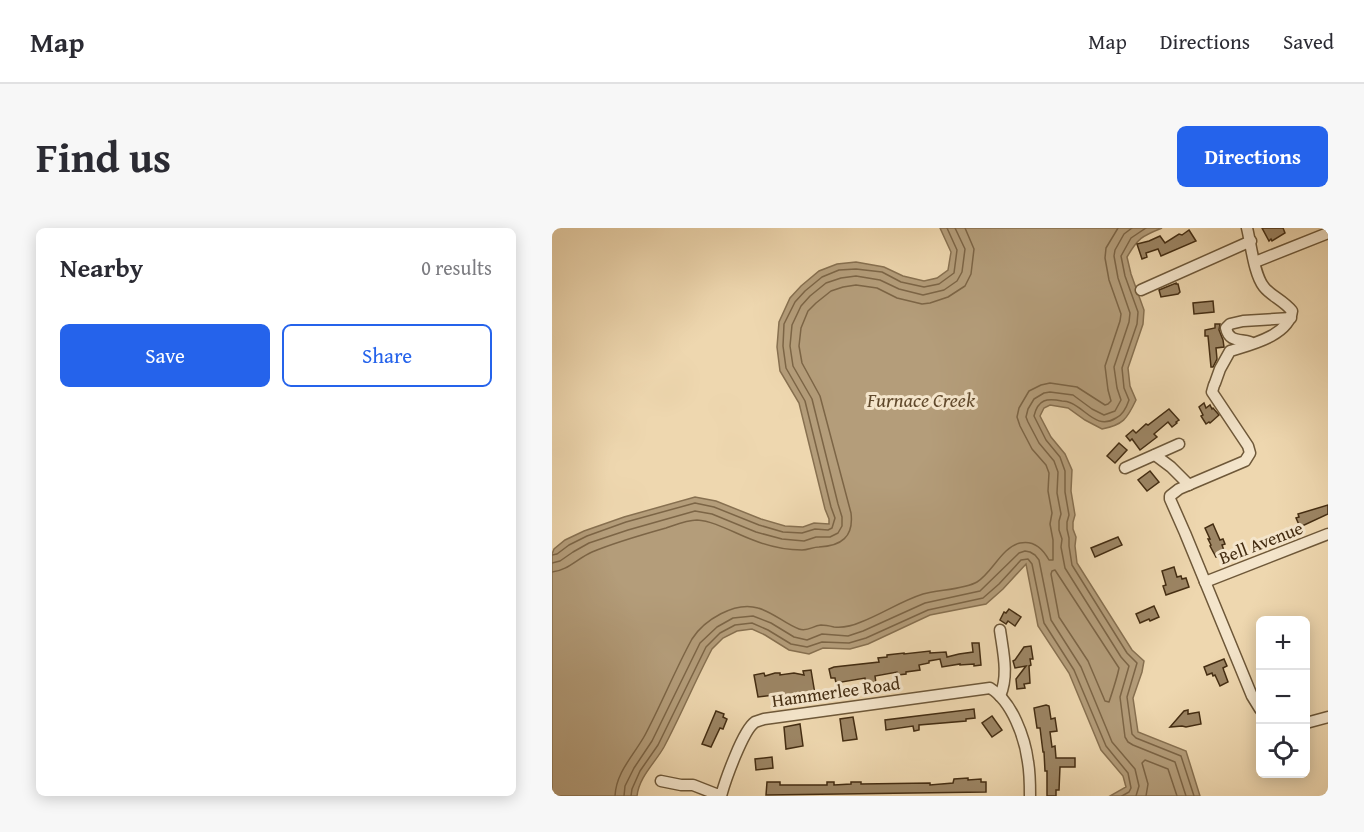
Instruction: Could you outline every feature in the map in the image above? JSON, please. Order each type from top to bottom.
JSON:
[{"type":"street","points":[[1247,228],[1258,276],[1264,288],[1286,303],[1292,311],[1291,318],[1281,329],[1265,340],[1230,351],[1220,369],[1212,392],[1248,446],[1250,453],[1245,461],[1179,489],[1170,496],[1170,499],[1256,703]]},
{"type":"street","points":[[1255,262],[1328,232]]},
{"type":"street","points":[[1141,290],[1251,241]]},
{"type":"street","points":[[1254,344],[1247,341],[1236,341],[1230,337],[1226,328],[1230,324],[1243,321],[1291,318]]},
{"type":"street","points":[[1125,468],[1179,444]]},
{"type":"street","points":[[1155,455],[1189,485]]},
{"type":"street","name":"Bell Avenue","points":[[1205,582],[1328,534]]},
{"type":"street","points":[[1000,630],[1005,675],[1004,688],[1000,696],[1011,710],[1025,746],[1029,764],[1030,796]]},
{"type":"street","name":"Hammerlee Road","points":[[661,781],[693,785],[721,796],[738,750],[750,728],[754,723],[764,719],[990,688],[1000,696]]},
{"type":"street","points":[[1310,722],[1328,717]]},
{"type":"water","name":"Furnace Creek","points":[[940,228],[1162,228],[1141,238],[1127,257],[1144,310],[1143,324],[1128,368],[1130,386],[1136,400],[1130,412],[1120,423],[1102,429],[1068,408],[1050,405],[1044,408],[1040,416],[1051,437],[1065,454],[1072,470],[1071,491],[1075,515],[1073,529],[1076,537],[1077,563],[1132,650],[1144,661],[1133,698],[1138,732],[1186,751],[1200,796],[1110,796],[1126,787],[1123,776],[1101,750],[1069,673],[1038,626],[1026,564],[986,604],[930,615],[868,644],[850,649],[823,648],[809,654],[789,650],[752,629],[737,631],[723,638],[712,649],[664,747],[641,783],[637,796],[552,796],[552,554],[554,549],[565,540],[584,531],[695,497],[716,501],[785,526],[803,527],[814,523],[829,524],[799,403],[780,371],[777,347],[779,322],[790,298],[801,286],[819,271],[837,264],[856,262],[884,267],[903,276],[924,281],[937,278],[948,270],[951,252]]},
{"type":"building","points":[[1262,228],[1283,228],[1285,233],[1269,241]]},
{"type":"building","points":[[1189,230],[1196,241],[1161,256],[1158,249],[1146,253],[1147,257],[1142,259],[1137,244],[1160,236],[1165,243]]},
{"type":"building","points":[[1176,283],[1180,292],[1178,294],[1161,297],[1159,290]]},
{"type":"building","points":[[1213,301],[1214,312],[1194,314],[1193,303]]},
{"type":"building","points":[[1215,324],[1220,324],[1219,330],[1224,347],[1216,348],[1217,359],[1211,367],[1208,336],[1205,336],[1205,330],[1215,328]]},
{"type":"building","points":[[1204,403],[1206,408],[1210,405],[1219,415],[1206,424],[1199,407]]},
{"type":"building","points":[[1169,409],[1179,420],[1177,423],[1172,427],[1168,422],[1154,434],[1157,437],[1140,450],[1132,439],[1130,441],[1126,436],[1133,430],[1136,433]]},
{"type":"building","points":[[1119,443],[1127,450],[1115,463],[1107,456]]},
{"type":"building","points":[[1150,471],[1159,482],[1147,491],[1138,480]]},
{"type":"building","points":[[1328,505],[1328,514],[1300,527],[1296,518],[1299,517],[1298,514]]},
{"type":"building","points":[[1213,524],[1220,540],[1223,539],[1225,544],[1222,545],[1225,553],[1216,557],[1205,528]]},
{"type":"building","points":[[1118,537],[1122,545],[1095,557],[1091,548]]},
{"type":"building","points":[[1174,567],[1177,577],[1186,578],[1189,587],[1166,595],[1162,571]]},
{"type":"building","points":[[1154,606],[1159,617],[1140,623],[1136,614]]},
{"type":"building","points":[[1009,609],[1021,617],[1015,626],[1008,621],[1006,624],[1000,620],[1004,612],[1006,613]]},
{"type":"building","points":[[972,643],[979,643],[981,665],[960,664],[942,667],[940,659],[929,661],[929,663],[919,665],[920,670],[906,672],[906,674],[898,675],[897,672],[875,676],[877,690],[867,691],[865,678],[836,683],[835,678],[831,678],[829,669],[879,662],[878,658],[904,653],[946,652],[947,657],[973,652]]},
{"type":"building","points":[[1031,646],[1033,659],[1030,659],[1031,665],[1029,666],[1030,683],[1024,684],[1025,688],[1017,689],[1016,679],[1026,666],[1015,668],[1013,661],[1024,647]]},
{"type":"building","points":[[1224,659],[1227,666],[1223,668],[1228,682],[1220,686],[1215,675],[1213,676],[1212,673],[1207,675],[1204,667]]},
{"type":"building","points":[[811,670],[815,694],[798,696],[798,705],[789,706],[789,701],[775,702],[774,695],[758,697],[754,675],[794,673],[804,675],[803,671]]},
{"type":"building","points":[[1049,706],[1051,719],[1055,718],[1057,731],[1050,732],[1056,758],[1075,758],[1075,767],[1060,767],[1059,790],[1056,790],[1056,796],[1047,796],[1047,771],[1045,771],[1040,728],[1037,728],[1034,708]]},
{"type":"building","points":[[974,709],[975,718],[966,719],[966,721],[919,725],[919,730],[914,731],[913,726],[886,730],[885,720]]},
{"type":"building","points":[[1188,710],[1188,714],[1199,712],[1201,724],[1170,727],[1184,711]]},
{"type":"building","points":[[716,711],[724,714],[723,717],[727,719],[711,747],[702,744]]},
{"type":"building","points":[[992,716],[1002,730],[992,737],[982,723]]},
{"type":"building","points":[[853,717],[857,739],[843,741],[840,719]]},
{"type":"building","points":[[800,724],[803,746],[786,749],[784,727]]},
{"type":"building","points":[[772,757],[773,768],[756,770],[755,759]]},
{"type":"building","points":[[968,778],[968,780],[981,779],[981,782],[986,782],[986,792],[766,795],[767,782],[780,782],[780,785],[827,785],[827,782],[834,782],[834,785],[861,782],[861,784],[930,783],[930,785],[953,783],[954,779]]}]
